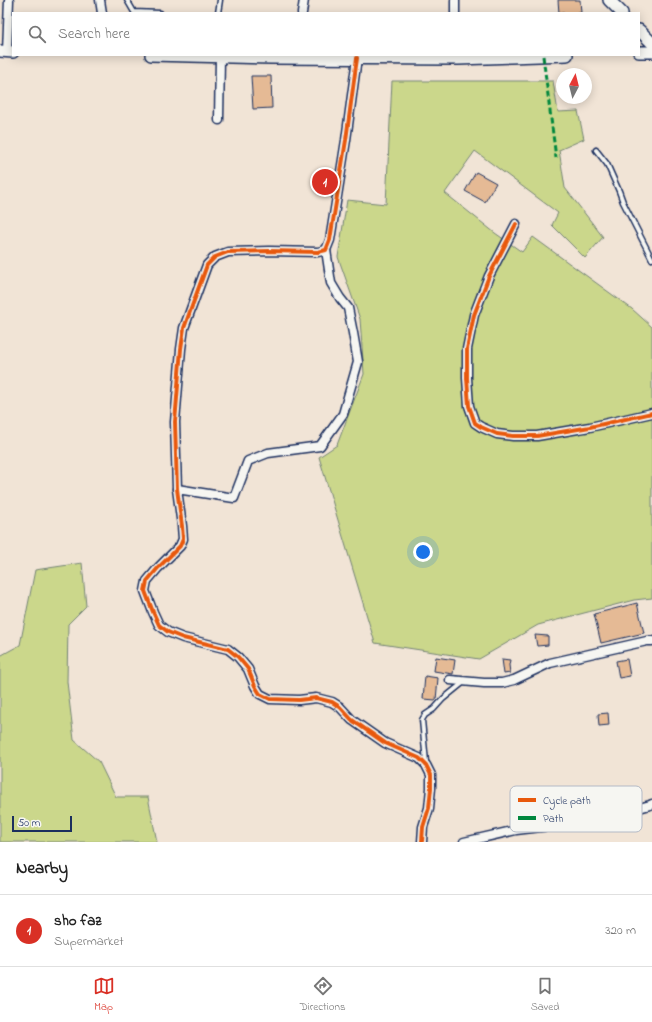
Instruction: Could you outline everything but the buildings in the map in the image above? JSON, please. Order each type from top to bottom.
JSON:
[{"type":"main road","points":[[609,0],[621,12]]},
{"type":"main road","points":[[640,31],[652,43]]},
{"type":"main road","points":[[640,52],[652,52]]},
{"type":"main road","points":[[217,56],[357,58],[512,56]]},
{"type":"street","points":[[7,52],[8,0]]},
{"type":"street","points":[[100,0],[102,12]]},
{"type":"street","points":[[302,12],[304,0]]},
{"type":"street","points":[[455,0],[455,12]]},
{"type":"street","points":[[217,56],[219,120]]},
{"type":"street","points":[[177,489],[234,498],[248,461],[268,453],[320,446],[342,414],[358,362],[348,308],[340,298],[332,283],[326,250],[330,240],[357,58]]},
{"type":"street","points":[[516,224],[489,276],[474,315],[467,349],[467,378],[470,406],[475,423],[497,434],[537,436],[590,427],[652,413]]},
{"type":"street","points":[[326,250],[318,252],[228,252],[215,257],[207,265],[184,328],[182,342],[175,422],[177,489],[183,539],[180,546],[147,581],[145,591],[159,625],[168,632],[182,638],[228,649],[238,657],[248,669],[260,694],[270,699],[299,700],[316,698],[332,702],[340,707],[352,720],[385,743],[419,758],[426,765],[431,775],[429,808],[423,827],[422,842]]},
{"type":"street","points":[[450,680],[502,683],[514,680],[550,663],[652,641]]},
{"type":"street","points":[[642,808],[652,804]]},
{"type":"street","points":[[464,842],[510,831]]},
{"type":"lane","points":[[127,0],[134,12]]},
{"type":"lane","points":[[218,12],[220,0]]},
{"type":"lane","points":[[596,150],[607,164],[623,202],[652,259]]},
{"type":"lane","points":[[426,765],[422,720],[425,715],[434,709],[443,699],[464,682]]},
{"type":"green space","points":[[392,81],[553,81],[558,112],[578,111],[584,139],[559,150],[565,188],[603,237],[585,258],[552,225],[558,213],[475,151],[445,193],[495,233],[522,252],[533,237],[632,309],[652,327],[652,598],[634,600],[538,625],[479,659],[375,643],[319,457],[337,445],[364,374],[360,319],[338,257],[347,200],[386,204]]},
{"type":"green space","points":[[82,563],[86,606],[68,624],[67,682],[74,740],[99,762],[116,797],[148,797],[157,842],[0,842],[0,656],[20,645],[35,570]]},
{"type":"marked path","points":[[543,56],[556,158]]},
{"type":"cycle path","points":[[357,58],[330,240],[326,250],[318,252],[228,252],[215,257],[207,265],[184,328],[181,349],[175,422],[177,489],[183,539],[180,546],[147,581],[145,591],[159,625],[168,632],[183,638],[228,649],[238,657],[248,669],[260,694],[270,699],[299,700],[316,698],[332,702],[340,707],[352,720],[385,743],[419,758],[426,765],[431,775],[429,808],[423,827],[422,842]]},
{"type":"cycle path","points":[[516,224],[489,276],[474,315],[467,349],[467,378],[469,406],[475,423],[497,434],[537,436],[590,427],[652,413]]},
{"type":"place","name":"sho faz","points":[[325,182]]}]
